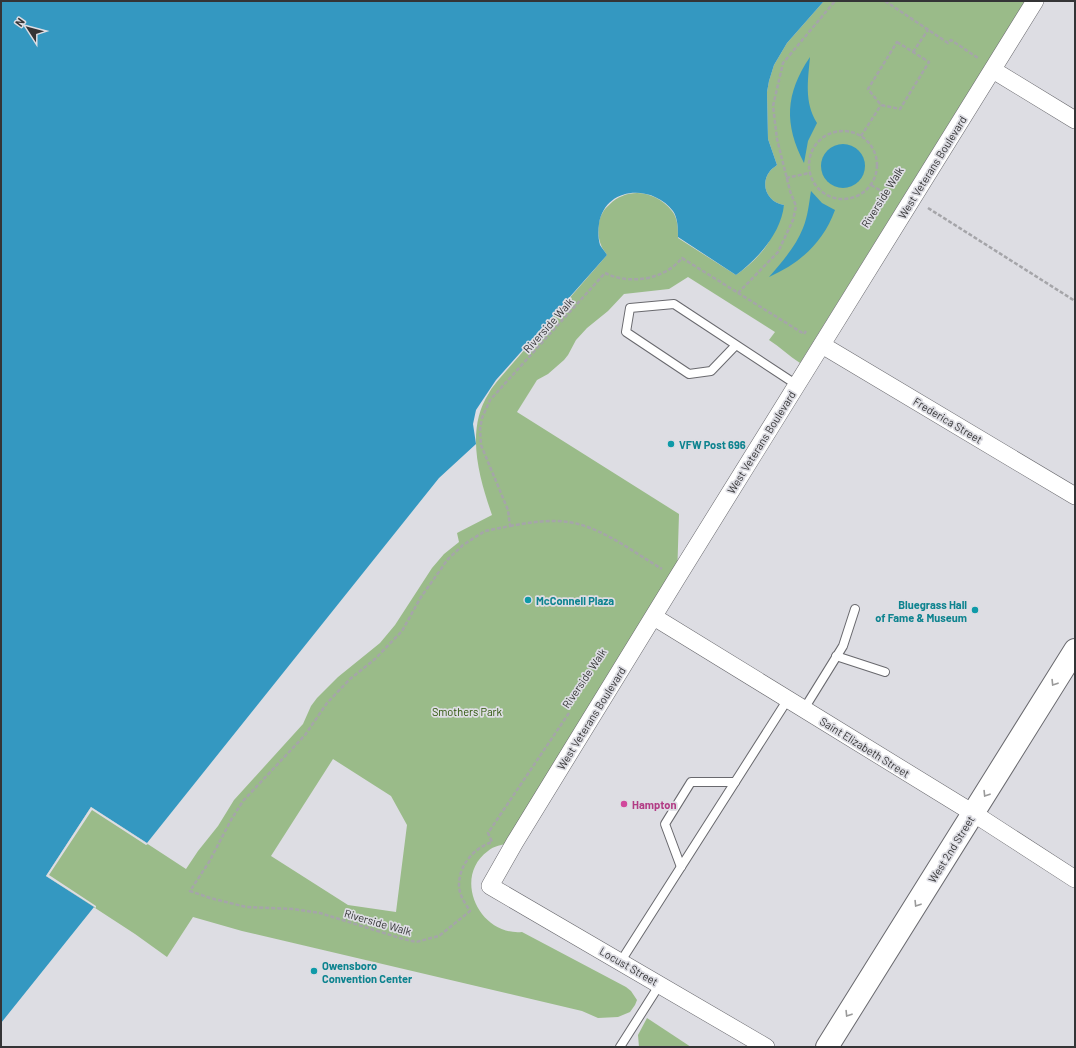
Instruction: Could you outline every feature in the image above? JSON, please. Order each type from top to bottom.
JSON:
[{"type":"main road","name":"West 2nd Street","points":[[827,1047],[1075,650]]},
{"type":"street","name":"West Veterans Boulevard","points":[[490,886],[515,842],[1035,1]]},
{"type":"street","points":[[993,70],[1075,120]]},
{"type":"street","name":"Frederica Street","points":[[822,345],[1075,496]]},
{"type":"street","name":"Saint Elizabeth Street","points":[[654,617],[973,814],[1075,879]]},
{"type":"street","name":"Locust Street","points":[[490,886],[621,961],[766,1047]]},
{"type":"lane","points":[[736,345],[711,371],[689,374],[626,332],[630,308],[674,304],[797,385]]},
{"type":"lane","points":[[804,709],[843,646],[855,609]]},
{"type":"lane","points":[[836,656],[885,672]]},
{"type":"lane","points":[[621,961],[788,699]]},
{"type":"lane","points":[[681,867],[665,824],[691,782],[735,782]]},
{"type":"lane","points":[[620,1047],[660,984]]},
{"type":"path","points":[[738,293],[778,252],[793,220],[796,206],[786,178],[777,139],[773,106],[783,63],[834,1]]},
{"type":"path","points":[[885,1],[948,43],[951,40],[978,58],[974,64]]},
{"type":"path","points":[[913,52],[928,30]]},
{"type":"path","points":[[898,42],[913,52],[929,62],[900,109],[881,105],[868,89],[898,42]]},
{"type":"path","points":[[861,136],[881,105]]},
{"type":"path","points":[[839,131],[850,131],[861,136],[870,143],[875,152],[877,164],[876,175],[871,185],[864,193],[854,198],[843,200],[832,198],[822,193],[814,184],[810,173],[809,162],[812,151],[818,141],[828,134],[839,131]]},
{"type":"path","points":[[786,178],[810,173]]},
{"type":"path","points":[[871,185],[892,197]]},
{"type":"path","name":"Riverside Walk","points":[[888,204],[896,190]]},
{"type":"path","points":[[912,198],[1075,301]]},
{"type":"path","name":"Riverside Walk","points":[[510,526],[508,510],[481,445],[480,429],[482,418],[490,400],[605,273],[620,279],[651,277],[662,274],[671,269],[682,258],[804,334],[808,327]]},
{"type":"path","name":"Riverside Walk","points":[[572,709],[488,833],[492,842],[483,845],[474,852],[462,870],[459,884],[462,899],[470,911],[438,936],[416,942],[320,913],[246,907],[210,898],[190,891],[209,862],[231,820],[243,802],[305,735],[327,703],[345,684],[375,659],[402,631],[421,597],[448,559],[463,545],[485,531],[510,526],[534,522],[577,524],[602,533],[666,572]]},
{"type":"green space","name":"Smothers Park","points":[[824,1],[1025,1],[800,363],[769,340],[775,332],[688,277],[669,289],[624,294],[608,311],[587,328],[576,340],[564,360],[548,374],[537,380],[517,412],[679,514],[677,578],[515,842],[497,846],[488,851],[477,862],[472,875],[472,889],[475,903],[483,915],[493,925],[507,931],[522,932],[626,987],[631,991],[637,1000],[630,1012],[618,1017],[598,1018],[582,1011],[242,931],[193,917],[167,957],[135,934],[46,876],[91,807],[186,869],[218,826],[234,800],[303,724],[311,706],[317,698],[338,677],[380,643],[395,625],[432,568],[444,554],[459,542],[457,533],[492,515],[479,469],[477,454],[476,438],[482,407],[496,383],[607,255],[600,242],[598,228],[601,215],[609,205],[625,195],[633,193],[642,193],[658,199],[674,214],[677,224],[678,238],[736,275],[751,263],[760,253],[771,238],[784,205],[778,204],[770,197],[765,187],[765,182],[771,170],[777,165],[768,139],[767,92],[774,65],[787,43]],"holes":[[[333,759],[391,796],[407,825],[396,912],[348,905],[271,856]]]},
{"type":"green space","points":[[647,1018],[691,1047],[639,1047],[638,1035]]},
{"type":"water","points":[[1,1],[824,1],[787,43],[774,65],[769,81],[767,92],[768,139],[777,165],[767,176],[765,187],[770,197],[774,201],[778,204],[784,205],[778,226],[760,253],[736,275],[678,237],[675,214],[664,202],[653,196],[642,193],[630,193],[620,196],[610,202],[603,211],[598,229],[600,245],[607,255],[496,380],[476,410],[473,424],[476,444],[439,478],[147,843],[91,807],[46,876],[94,907],[1,1023]]},
{"type":"water","points":[[810,57],[808,91],[810,107],[817,123],[808,141],[804,163],[797,149],[793,135],[790,109],[796,84]]},
{"type":"water","points":[[847,144],[852,145],[859,150],[864,157],[864,175],[859,182],[852,187],[839,188],[834,187],[827,182],[822,175],[821,162],[822,157],[827,150],[834,145]]},
{"type":"water","points":[[811,191],[822,203],[835,210],[830,222],[817,242],[809,251],[791,265],[769,277],[788,254],[800,235],[806,219]]},
{"type":"pier","points":[[91,807],[148,844],[146,845],[92,810],[49,875],[96,906],[96,908],[46,876]]},
{"type":"place","name":"VFW Post 696","points":[[671,444]]},
{"type":"place","name":"McConnell Plaza","points":[[528,600]]},
{"type":"place","name":"Bluegrass Hall of Fame & Museum","points":[[975,610]]},
{"type":"place","name":"Hampton","points":[[624,804]]},
{"type":"place","name":"Owensboro Convention Center","points":[[314,971]]}]
